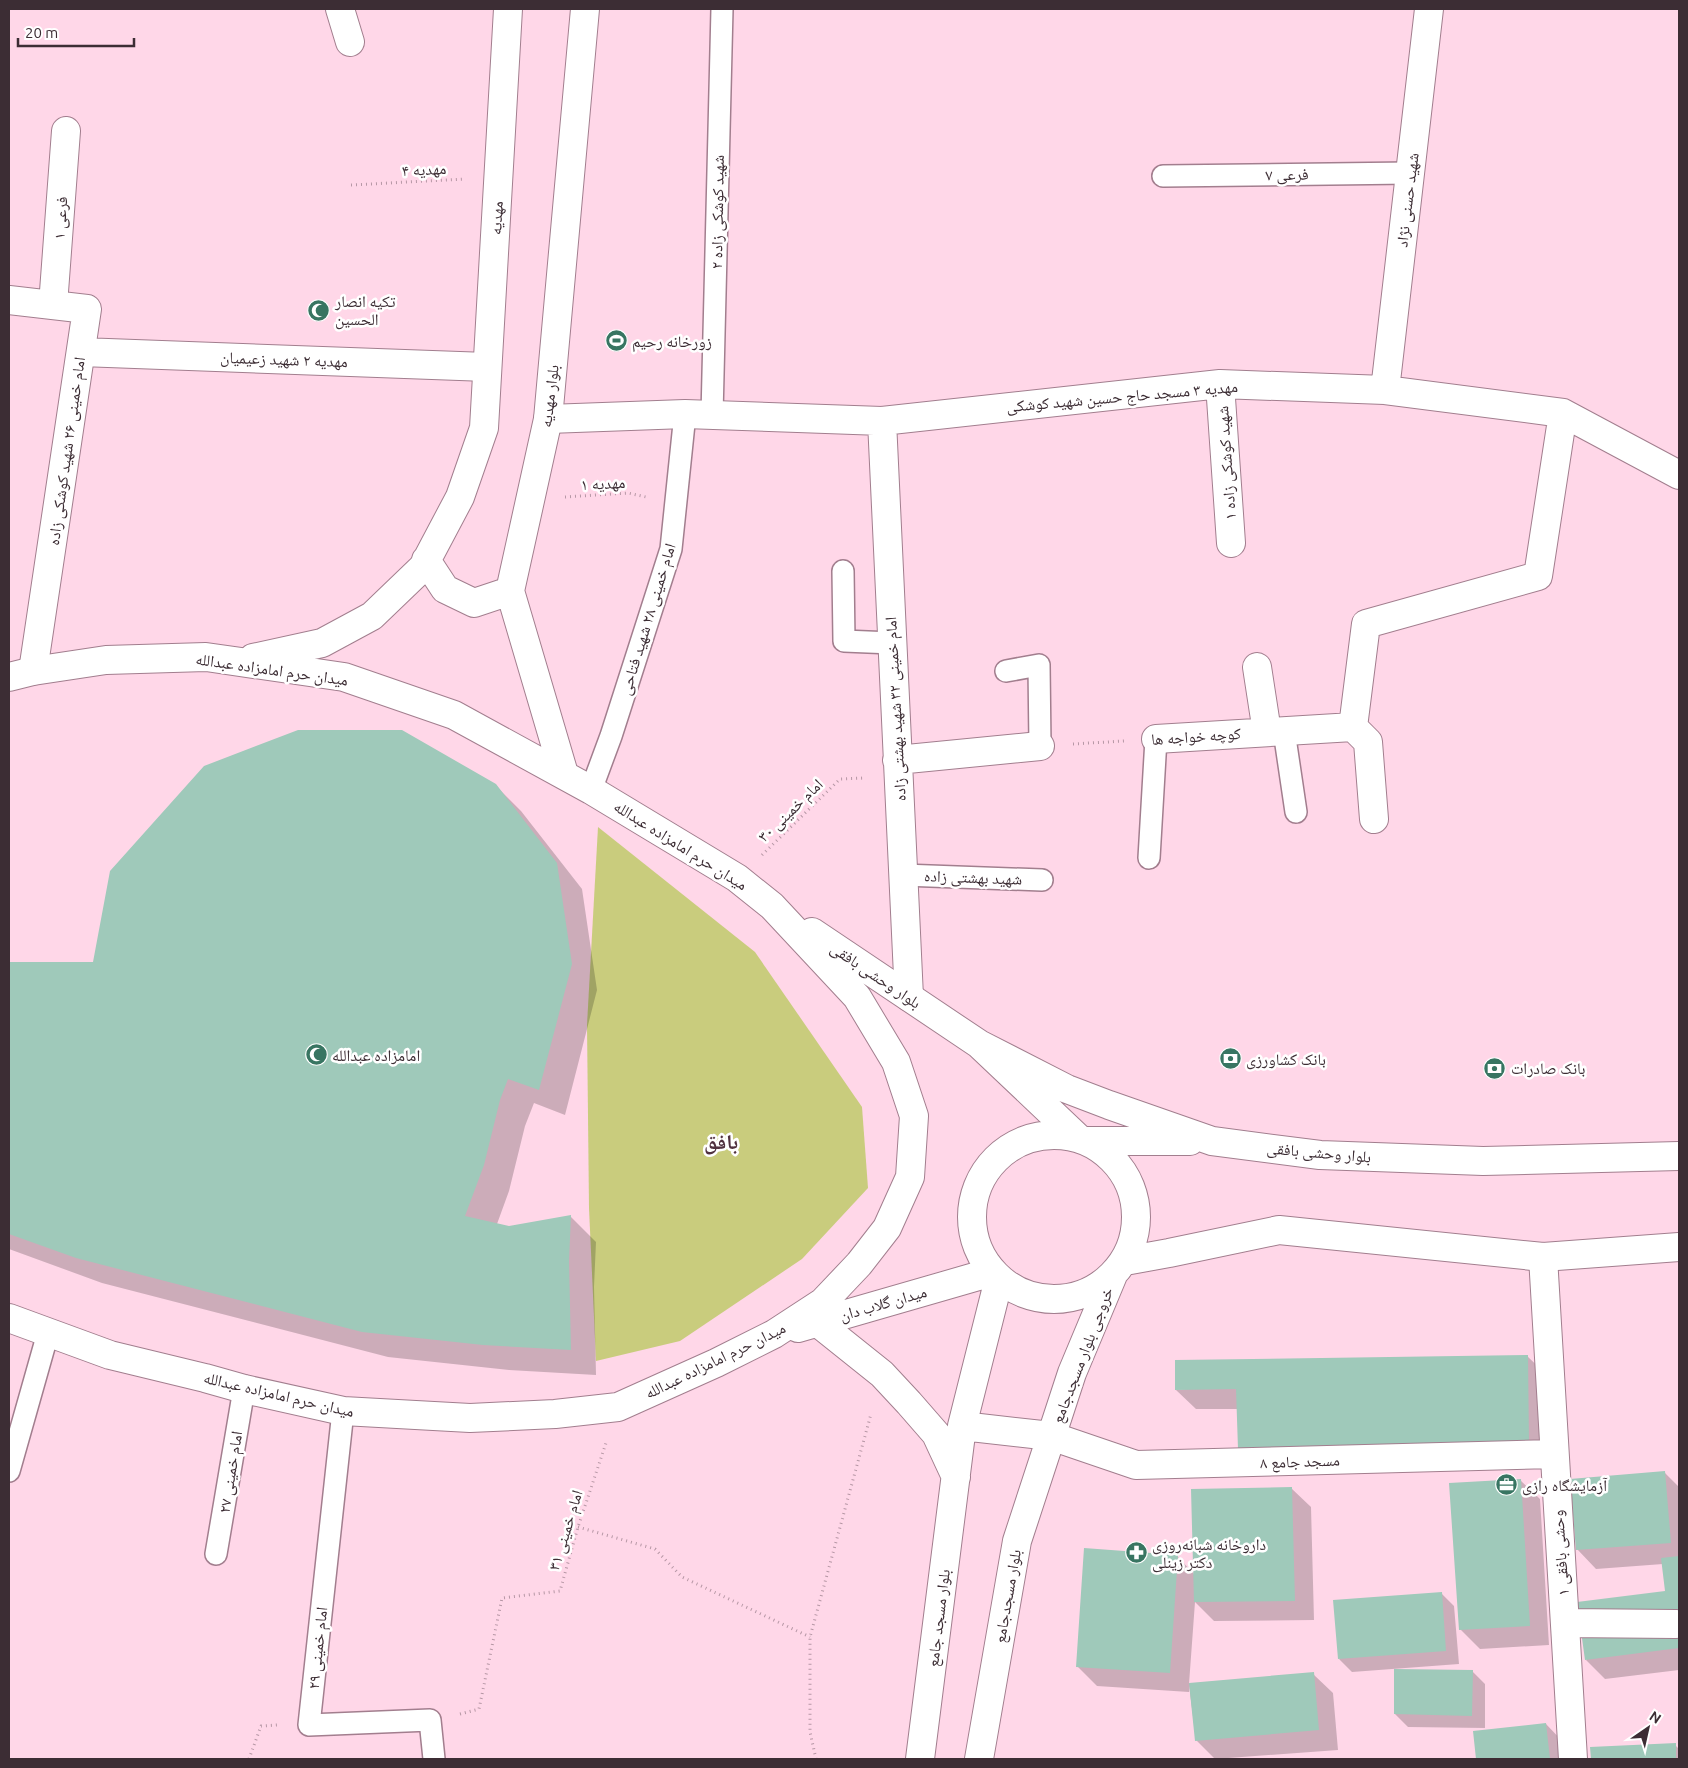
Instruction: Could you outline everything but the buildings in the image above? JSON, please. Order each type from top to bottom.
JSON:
[{"type":"main road","points":[[340,9],[350,42]]},
{"type":"main road","name":"مهدیه","points":[[426,560],[460,497],[484,428],[508,9]]},
{"type":"main road","name":"بلوار مهدیه","points":[[564,774],[510,591],[548,419],[585,9]]},
{"type":"main road","name":"شهید حسنی نژاد","points":[[1385,390],[1429,9]]},
{"type":"main road","name":"فرعی ۱","points":[[53,305],[66,131]]},
{"type":"main road","name":"امام خمینی ۲۶ شهید کوشکی زاده","points":[[9,300],[87,309],[81,352],[21,674]]},
{"type":"main road","name":"مهدیه ۲ شهید زعیمیان","points":[[81,352],[487,367]]},
{"type":"main road","name":"مهدیه ۳ مسجد حاج حسین شهید کوشکی","points":[[548,419],[685,414],[882,421],[1220,384],[1385,390],[1563,412],[1679,475]]},
{"type":"main road","name":"شهید کوشکی زاده ۱","points":[[1220,384],[1231,543]]},
{"type":"main road","points":[[1374,818],[1368,742],[1353,727],[1366,624],[1538,576],[1563,412]]},
{"type":"main road","name":"امام خمینی ۳۲ شهید بهشتی زاده","points":[[882,421],[908,997]]},
{"type":"main road","points":[[426,560],[445,589],[474,603],[510,591]]},
{"type":"main road","points":[[237,662],[322,643],[372,616],[423,567],[426,560]]},
{"type":"main road","name":"میدان حرم امامزاده عبدالله","points":[[9,1318],[110,1356],[343,1411],[470,1418],[555,1414],[618,1407],[716,1363],[774,1334],[823,1302],[859,1264],[887,1228],[910,1177],[914,1116],[896,1062],[857,997],[772,906],[737,878],[591,790],[454,715],[344,677],[206,657],[106,660],[21,674]]},
{"type":"main road","points":[[1257,666],[1276,731]]},
{"type":"main road","name":"کوچه خواجه ها","points":[[1156,739],[1353,727]]},
{"type":"main road","points":[[898,768],[1040,746]]},
{"type":"main road","name":"بلوار وحشی بافقی","points":[[772,906],[979,1044],[1067,1089],[1109,1106],[1212,1141],[1320,1155],[1483,1161],[1679,1156]]},
{"type":"main road","name":"بلوار وحشی بافقی","points":[[979,1044],[1081,1139]]},
{"type":"main road","points":[[1212,1141],[1081,1139],[1050,1134],[1024,1139],[1001,1152],[984,1172],[973,1197],[970,1223],[977,1249],[995,1276],[1020,1293],[1045,1299],[1070,1298],[1093,1290],[1119,1268],[1169,1253],[1280,1230],[1543,1256],[1679,1247]]},
{"type":"main road","points":[[1081,1139],[1110,1156],[1128,1179],[1136,1205],[1135,1234],[1119,1268]]},
{"type":"main road","name":"وحشی بافقی ۱","points":[[1543,1256],[1573,1759]]},
{"type":"main road","name":"خروجی بلوار مسجدجامع","points":[[1051,1436],[1072,1373],[1119,1268]]},
{"type":"main road","name":"میدان گلاب دان","points":[[774,1334],[995,1276]]},
{"type":"main road","name":"بلوار مسجد جامع","points":[[920,1759],[962,1426],[995,1276]]},
{"type":"main road","points":[[816,1322],[882,1374],[936,1434],[956,1477]]},
{"type":"main road","name":"مسجد جامع ۸","points":[[962,1426],[1051,1436],[1136,1466],[1554,1454]]},
{"type":"main road","name":"بلوار مسجدجامع","points":[[979,1759],[1017,1541],[1051,1436]]},
{"type":"main road","points":[[1565,1623],[1676,1624]]},
{"type":"lane","name":"شهید کوشکی زاده ۲","points":[[712,415],[722,9]]},
{"type":"lane","name":"فرعی ۷","points":[[1163,176],[1410,173]]},
{"type":"lane","name":"امام خمینی ۲۸ شهید فتاحی","points":[[591,790],[611,736],[671,549],[685,414]]},
{"type":"lane","points":[[843,570],[844,641],[892,643]]},
{"type":"lane","points":[[1006,671],[1039,665],[1040,746]]},
{"type":"lane","points":[[1276,731],[1296,812]]},
{"type":"lane","points":[[1149,858],[1156,739]]},
{"type":"lane","name":"شهید بهشتی زاده","points":[[903,875],[1042,880]]},
{"type":"lane","points":[[9,1471],[48,1333]]},
{"type":"lane","name":"امام خمینی ۲۷","points":[[216,1554],[244,1389]]},
{"type":"lane","name":"امام خمینی ۲۹","points":[[309,1725],[343,1411]]},
{"type":"lane","points":[[309,1725],[430,1720],[434,1759]]},
{"type":"path","name":"مهدیه ۴","points":[[351,185],[498,177]]},
{"type":"path","name":"مهدیه ۱","points":[[530,500],[628,492],[676,504]]},
{"type":"path","name":"کوچه خواجه ها","points":[[1040,746],[1156,739]]},
{"type":"path","name":"امام خمینی ۳۰","points":[[737,878],[840,779],[898,768]]},
{"type":"path","points":[[816,1759],[810,1732],[810,1637],[882,1374]]},
{"type":"path","name":"امام خمینی ۳۱","points":[[430,1720],[479,1710],[502,1598],[560,1591],[578,1527],[618,1407]]},
{"type":"path","points":[[578,1527],[655,1549],[682,1576],[810,1637]]},
{"type":"path","points":[[249,1759],[261,1726],[309,1725]]},
{"type":"green space","points":[[598,827],[755,952],[862,1107],[868,1188],[802,1259],[680,1341],[596,1361],[589,1208],[587,1025]]},
{"type":"place","name":"تکیه انصار الحسین","points":[[319,310]]},
{"type":"place","name":"زورخانه رحیم","points":[[616,341]]},
{"type":"place","name":"امامزاده عبدالله","points":[[316,1055]]},
{"type":"place","name":"بانک کشاورزی","points":[[1230,1059]]},
{"type":"place","name":"بانک صادرات","points":[[1495,1068]]},
{"type":"place","name":"آزمایشگاه رازی","points":[[1506,1485]]},
{"type":"place","name":"داروخانه شبانه‌روزی دکتر زینلی","points":[[1136,1553]]},
{"type":"district","name":"بافق","points":[[721,1142]]}]
